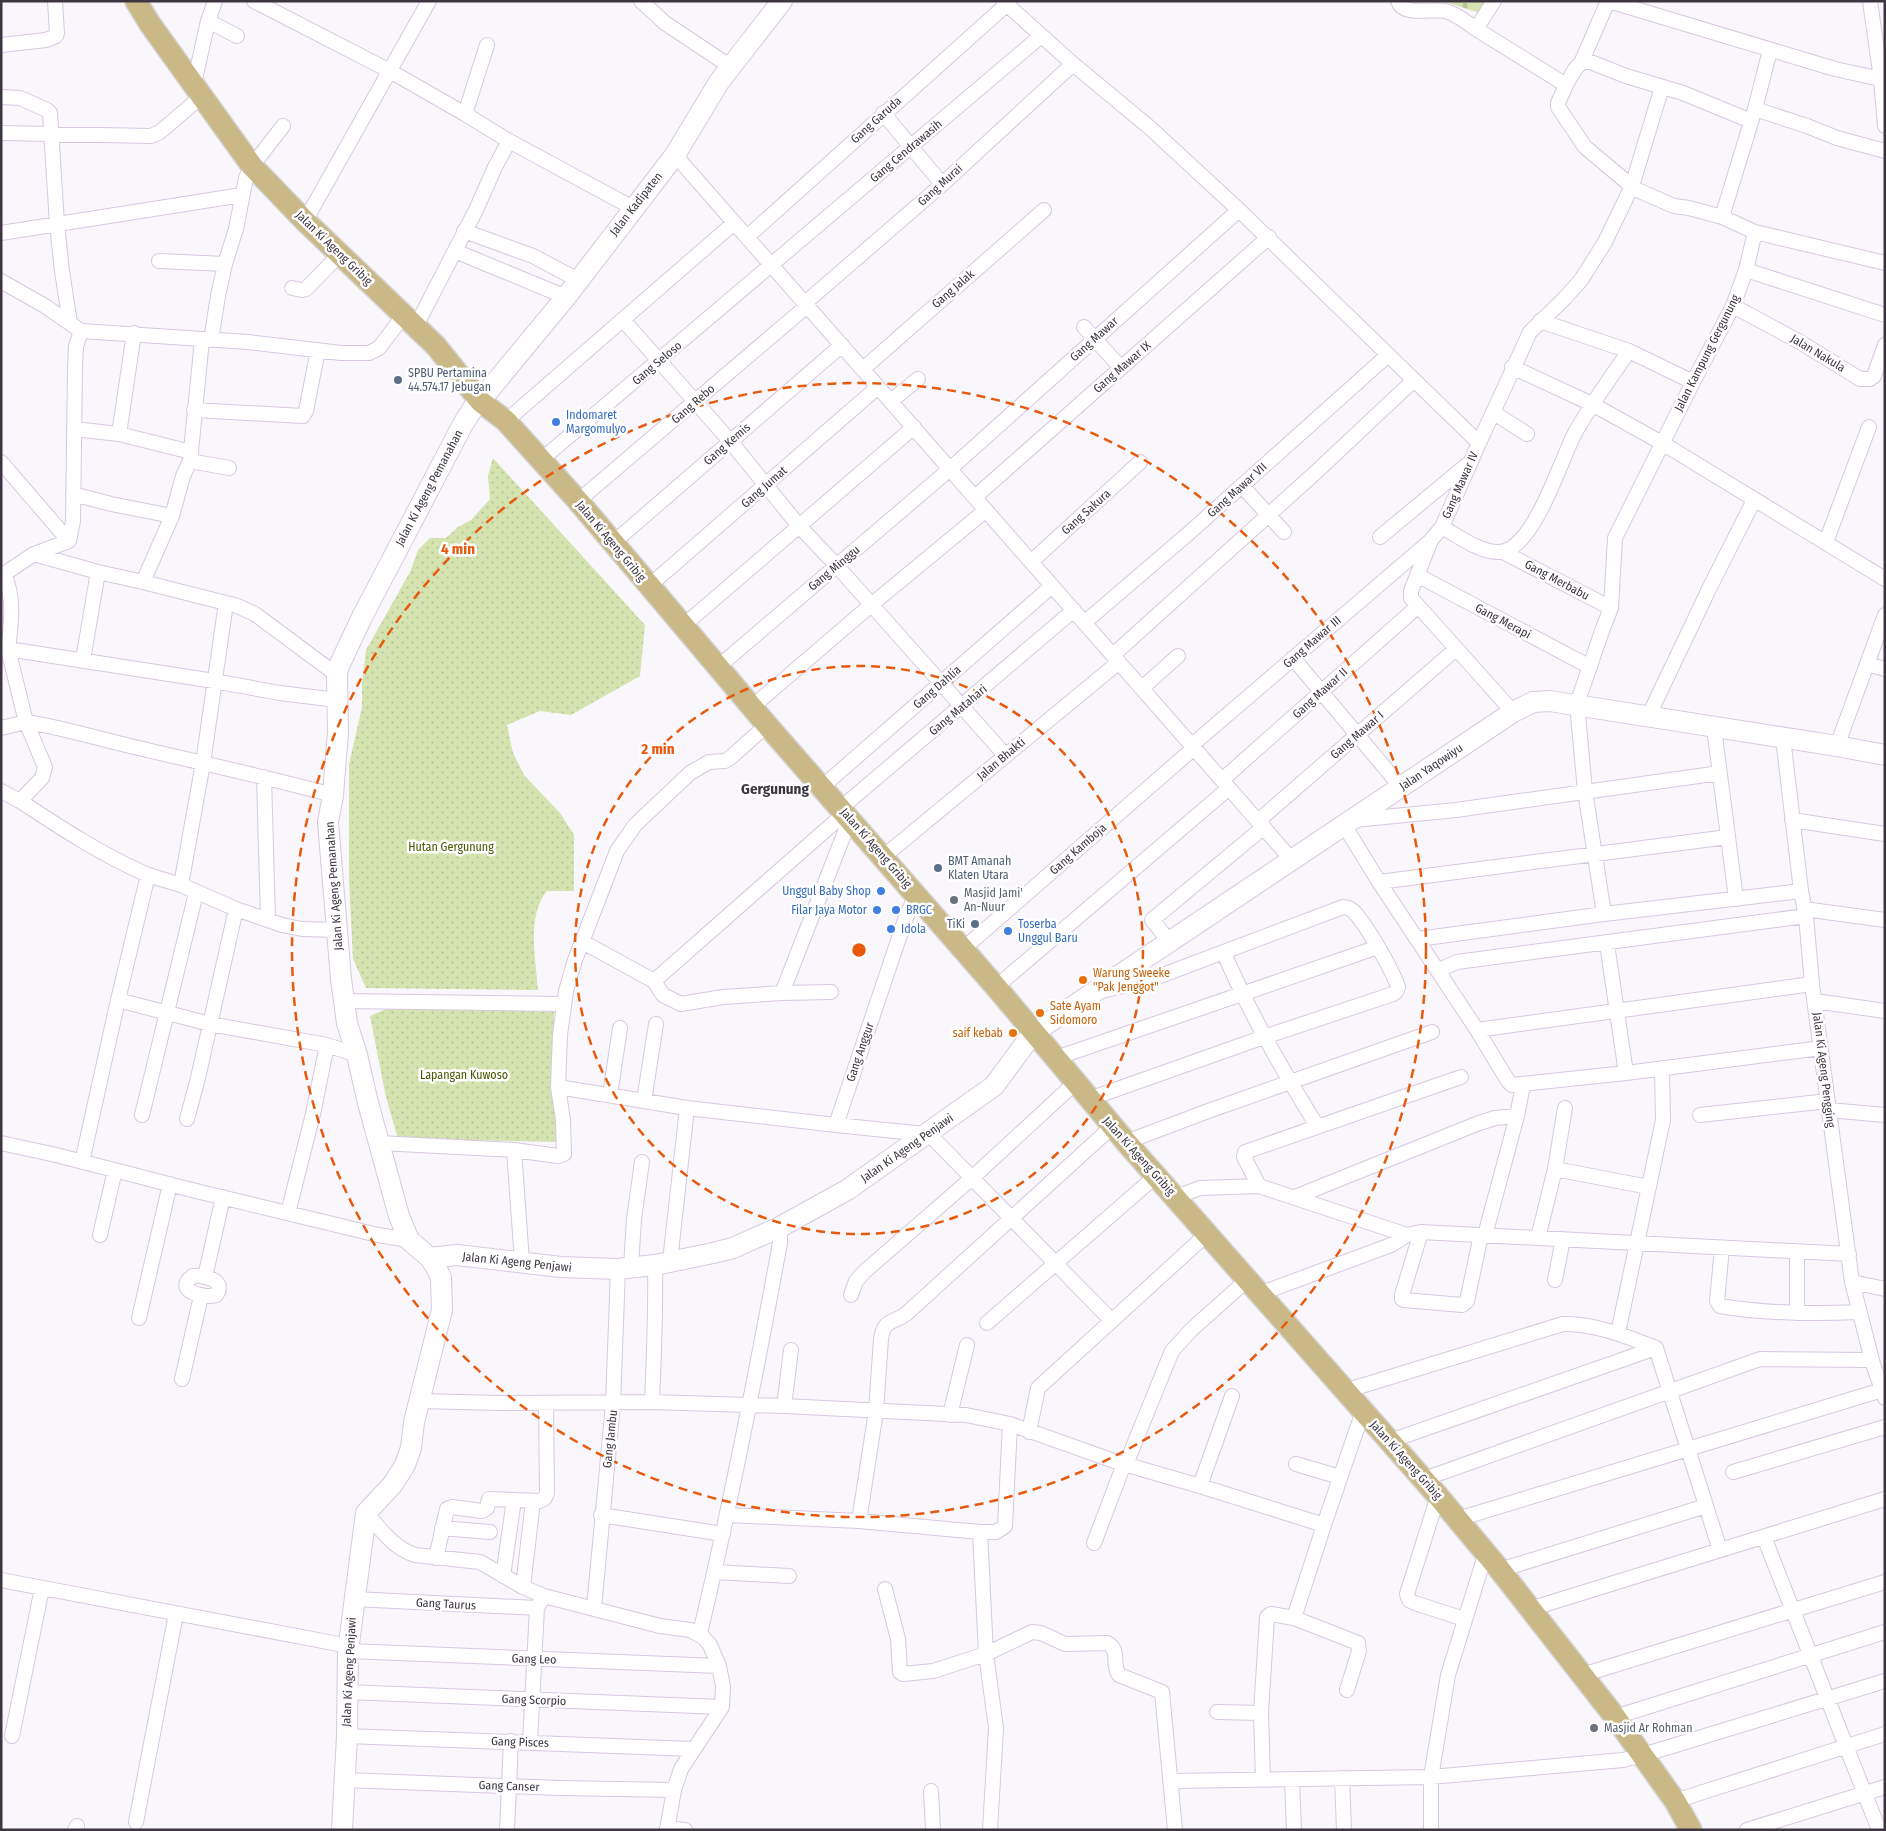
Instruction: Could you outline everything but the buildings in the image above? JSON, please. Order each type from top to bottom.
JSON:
[{"type":"main road","name":"Jalan Ki Ageng Gribig","points":[[136,1],[252,166],[305,221],[436,346],[478,403],[506,421],[578,501],[767,725],[996,987],[1112,1126],[1424,1479],[1486,1552],[1615,1717],[1674,1801],[1691,1830]]},
{"type":"street","points":[[1,45],[46,40],[56,36],[55,1]]},
{"type":"street","points":[[1,133],[138,137],[151,136],[160,132],[198,90],[208,21],[215,1]]},
{"type":"street","points":[[254,1],[390,71],[509,141],[633,208]]},
{"type":"street","points":[[641,1],[665,23],[731,67]]},
{"type":"street","name":"Jalan Kadipaten","points":[[478,403],[566,297],[674,154],[719,82],[782,1]]},
{"type":"street","points":[[1398,1],[1401,7],[1406,10],[1438,10],[1455,15],[1566,85]]},
{"type":"street","points":[[1476,28],[1494,1]]},
{"type":"street","points":[[1870,1],[1883,79],[1885,126]]},
{"type":"street","points":[[305,221],[390,71],[424,2]]},
{"type":"street","points":[[1883,79],[1835,69],[1613,2],[1581,63],[1575,69],[1566,85],[1558,103],[1559,111],[1585,147],[1609,169],[1632,186],[1669,205],[1722,217],[1754,232],[1885,263]]},
{"type":"street","points":[[1005,3],[1073,64],[1149,127],[1269,237],[1479,443]]},
{"type":"street","name":"Gang Garuda","points":[[747,237],[1005,3]]},
{"type":"street","points":[[208,21],[237,36]]},
{"type":"street","name":"Gang Cendrawasih","points":[[772,265],[1042,36]]},
{"type":"street","points":[[466,114],[487,45]]},
{"type":"street","points":[[1722,217],[1753,115],[1770,50]]},
{"type":"street","points":[[1581,63],[1591,62],[1626,76],[1753,115],[1808,126],[1837,138],[1885,151]]},
{"type":"street","name":"Gang Murai","points":[[806,305],[1073,64]]},
{"type":"street","name":"Gang Mawar IV","points":[[1431,540],[1442,527],[1470,462],[1494,413],[1512,367],[1530,332],[1565,298],[1591,265],[1605,242],[1632,186],[1662,87]]},
{"type":"street","points":[[1,98],[20,98],[50,113],[62,271],[76,327],[72,529],[69,541]]},
{"type":"street","points":[[883,113],[942,184]]},
{"type":"street","points":[[143,582],[172,516],[190,457],[194,410],[206,340],[236,229],[246,178],[252,166],[282,126]]},
{"type":"street","points":[[1,281],[45,306],[76,327],[206,340],[248,342],[357,354],[374,351],[410,320],[455,252],[509,141]]},
{"type":"street","points":[[674,154],[1291,859]]},
{"type":"street","points":[[1,233],[242,195]]},
{"type":"street","name":"Gang Jalak","points":[[863,369],[1044,210]]},
{"type":"street","name":"Gang Mawar","points":[[950,469],[1239,210]]},
{"type":"street","points":[[506,421],[734,223]]},
{"type":"street","points":[[464,231],[534,256],[578,280]]},
{"type":"street","name":"Jalan Kampung Gergunung","points":[[1577,704],[1611,608],[1616,538],[1662,443],[1733,306],[1746,270],[1754,232]]},
{"type":"street","name":"Gang Mawar IX","points":[[975,497],[1269,237]]},
{"type":"street","points":[[455,252],[566,297]]},
{"type":"street","points":[[292,288],[306,289],[340,254]]},
{"type":"street","points":[[159,261],[225,264]]},
{"type":"street","name":"Gang Seloso","points":[[540,460],[772,265]]},
{"type":"street","points":[[1746,270],[1885,315]]},
{"type":"street","name":"Gang Rebo","points":[[578,501],[806,305]]},
{"type":"street","name":"Jalan Nakula","points":[[1733,306],[1800,342],[1860,379],[1870,379],[1874,376],[1885,345]]},
{"type":"street","points":[[623,320],[730,441],[799,526],[1005,755]]},
{"type":"street","points":[[1540,321],[1629,351],[1693,382]]},
{"type":"street","points":[[1084,327],[1121,368]]},
{"type":"street","points":[[119,434],[134,333]]},
{"type":"street","name":"Gang Kemis","points":[[613,543],[842,345]]},
{"type":"street","points":[[194,410],[303,416],[306,411],[318,350]]},
{"type":"street","points":[[1442,527],[1484,550],[1503,552],[1519,542],[1532,525],[1574,436],[1592,404],[1629,351]]},
{"type":"street","name":"Gang Mawar VII","points":[[1084,623],[1242,486],[1388,355]]},
{"type":"street","points":[[1512,367],[1592,404],[1662,443],[1885,579]]},
{"type":"street","points":[[890,401],[918,379]]},
{"type":"street","name":"Jalan Bhakti","points":[[883,857],[1005,755],[1116,658],[1414,380]]},
{"type":"street","name":"Gang Jumat","points":[[649,586],[878,387]]},
{"type":"street","name":"Jalan Ki Ageng Pemanahan","points":[[430,1258],[409,1240],[399,1216],[348,1023],[344,1001],[328,822],[333,795],[338,732],[337,676],[341,660],[362,616],[463,424],[478,403]]},
{"type":"street","points":[[1494,413],[1527,434]]},
{"type":"street","points":[[1826,542],[1870,427]]},
{"type":"street","points":[[683,626],[914,428]]},
{"type":"street","points":[[74,429],[119,434],[229,468]]},
{"type":"street","points":[[1,462],[69,541]]},
{"type":"street","name":"Gang Sakura","points":[[1031,562],[1140,462]]},
{"type":"street","points":[[1380,537],[1470,462]]},
{"type":"street","name":"Gang Minggu","points":[[718,667],[950,469]]},
{"type":"street","points":[[1242,486],[1284,532]]},
{"type":"street","points":[[73,494],[172,516]]},
{"type":"street","points":[[1648,715],[1754,500]]},
{"type":"street","points":[[752,707],[871,604],[986,510]]},
{"type":"street","points":[[1431,540],[1411,591],[1411,598],[1417,607],[1513,712]]},
{"type":"street","name":"Gang Mawar III","points":[[1193,747],[1293,658],[1431,540]]},
{"type":"street","points":[[20,801],[42,778],[45,767],[26,722],[8,649],[11,601],[9,585],[3,575],[34,554],[69,541]]},
{"type":"street","name":"Gang Merbabu","points":[[1503,552],[1611,608]]},
{"type":"street","points":[[34,554],[240,607],[255,614],[337,676]]},
{"type":"street","points":[[83,660],[98,572]]},
{"type":"street","name":"Gang Merapi","points":[[1417,575],[1590,667]]},
{"type":"street","name":"Gang Dahlia","points":[[822,787],[1052,586]]},
{"type":"street","points":[[180,886],[203,763],[226,603]]},
{"type":"street","name":"Gang Mawar II","points":[[996,987],[1226,784],[1322,692],[1417,607]]},
{"type":"street","name":"Gang Matahari","points":[[654,981],[845,814],[962,706],[1074,610]]},
{"type":"street","points":[[1837,746],[1884,619]]},
{"type":"street","points":[[8,649],[280,693],[337,700]]},
{"type":"street","name":"Gang Mawar I","points":[[1169,941],[1152,920],[1261,824],[1358,734],[1456,649]]},
{"type":"street","points":[[1142,688],[1178,656]]},
{"type":"street","points":[[1293,658],[1401,787]]},
{"type":"street","points":[[1867,664],[1885,669]]},
{"type":"street","name":"Jalan Yaqowiyu","points":[[1033,1033],[1513,712],[1533,702],[1541,700],[1577,704],[1885,755]]},
{"type":"street","points":[[1577,704],[1585,791],[1604,914]]},
{"type":"street","points":[[1,728],[26,722],[51,726],[110,742],[264,776],[333,795]]},
{"type":"street","points":[[380,1144],[514,1150],[558,1156],[564,1154],[563,1120],[558,1087],[560,1035],[564,1004],[568,983],[582,941],[617,851],[635,825],[690,773],[709,762],[725,761],[730,758],[767,725]]},
{"type":"street","points":[[1714,728],[1736,899]]},
{"type":"street","name":"Jalan Ki Ageng Pengging","points":[[1782,738],[1805,912],[1812,984],[1852,1282],[1859,1312],[1877,1364],[1883,1394]]},
{"type":"street","name":"Gang Kamboja","points":[[962,950],[1193,747]]},
{"type":"street","points":[[1720,773],[1456,810],[1348,823],[1380,882],[1512,1085],[1626,1073],[1821,1048]]},
{"type":"street","points":[[264,776],[268,920]]},
{"type":"street","points":[[1,791],[117,862],[148,876],[180,886],[282,926],[302,929],[338,930]]},
{"type":"street","points":[[782,993],[845,814]]},
{"type":"street","points":[[1792,820],[1885,834]]},
{"type":"street","points":[[1380,882],[1728,837]]},
{"type":"street","points":[[82,1162],[148,876]]},
{"type":"street","points":[[1418,939],[1604,914],[1801,891]]},
{"type":"street","points":[[142,1115],[165,1013],[196,893]]},
{"type":"street","name":"Gang Anggur","points":[[836,1125],[906,917],[916,895]]},
{"type":"street","points":[[1089,1099],[1396,992],[1398,984],[1378,947],[1353,910],[1342,907],[1224,953],[1135,984],[1092,993]]},
{"type":"street","points":[[187,1119],[236,909]]},
{"type":"street","points":[[1438,970],[1457,962],[1607,944],[1805,912],[1885,920]]},
{"type":"street","points":[[582,941],[654,981],[663,995],[681,1004],[723,997],[831,992]]},
{"type":"street","points":[[1607,944],[1626,1073]]},
{"type":"street","points":[[1056,1058],[1378,947]]},
{"type":"street","points":[[1224,953],[1242,995],[1264,1037],[1317,1126]]},
{"type":"street","points":[[1476,1030],[1812,984]]},
{"type":"street","points":[[118,1000],[210,1024],[327,1045],[357,1055]]},
{"type":"street","points":[[344,1001],[564,1004]]},
{"type":"street","points":[[1815,1001],[1885,1011]]},
{"type":"street","points":[[644,1101],[656,1024]]},
{"type":"street","points":[[610,1096],[620,1028]]},
{"type":"street","points":[[1126,1142],[1432,1032]]},
{"type":"street","name":"Jalan Ki Ageng Penjawi","points":[[430,1258],[457,1255],[588,1269],[625,1268],[697,1257],[733,1248],[780,1227],[847,1190],[994,1086],[1033,1033]]},
{"type":"street","points":[[288,1213],[313,1114],[327,1045]]},
{"type":"street","points":[[1618,1333],[1663,1120],[1662,1068]]},
{"type":"street","points":[[1259,1186],[1244,1157],[1245,1152],[1461,1077]]},
{"type":"street","points":[[851,1295],[856,1281],[864,1272],[972,1178],[1075,1083]]},
{"type":"street","points":[[1421,1232],[1402,1299],[1462,1305],[1467,1301],[1483,1235],[1517,1116],[1523,1085]]},
{"type":"street","points":[[558,1087],[687,1108],[927,1134],[1111,1320]]},
{"type":"street","points":[[1700,1115],[1828,1105],[1885,1115]]},
{"type":"street","points":[[652,1402],[654,1340],[663,1263],[687,1108]]},
{"type":"street","points":[[1538,1238],[1555,1169],[1565,1108]]},
{"type":"street","points":[[1295,1197],[1479,1123],[1495,1118],[1517,1116]]},
{"type":"street","points":[[859,1521],[876,1411],[882,1339],[886,1324],[906,1314],[1112,1126]]},
{"type":"street","points":[[1,1143],[288,1213],[409,1240]]},
{"type":"street","points":[[514,1150],[522,1262]]},
{"type":"street","name":"Gang Jambu","points":[[594,1608],[625,1268],[642,1162]]},
{"type":"street","points":[[1555,1169],[1649,1187]]},
{"type":"street","points":[[100,1235],[115,1170]]},
{"type":"street","points":[[987,1323],[1157,1175]]},
{"type":"street","points":[[139,1318],[170,1184]]},
{"type":"street","points":[[1176,1197],[1200,1188],[1259,1186],[1407,1235]]},
{"type":"street","points":[[182,1379],[201,1296],[216,1295],[218,1292],[217,1282],[205,1277],[223,1197]]},
{"type":"street","points":[[700,1634],[750,1406],[780,1243],[780,1227]]},
{"type":"street","points":[[1094,1543],[1172,1351],[1191,1330],[1253,1287],[1391,1245],[1407,1235],[1421,1232],[1849,1254]]},
{"type":"street","points":[[1029,1432],[1038,1388],[1207,1234]]},
{"type":"street","points":[[1555,1280],[1563,1239]]},
{"type":"street","points":[[1722,1248],[1717,1301],[1720,1306],[1746,1311],[1797,1313],[1859,1312]]},
{"type":"street","points":[[1797,1252],[1797,1313]]},
{"type":"street","points":[[430,1258],[441,1278],[442,1310],[420,1401],[411,1448],[405,1465],[393,1484],[366,1513],[397,1547],[405,1552],[414,1555],[486,1564],[523,1587],[541,1602],[594,1608],[660,1626],[690,1630],[700,1634],[710,1645],[719,1666],[723,1686],[722,1707],[681,1769],[674,1790],[667,1829],[685,1830]]},
{"type":"street","points":[[1852,1282],[1885,1289]]},
{"type":"street","points":[[1345,1391],[1564,1324],[1618,1333],[1656,1348]]},
{"type":"street","points":[[950,1414],[967,1345]]},
{"type":"street","points":[[1656,1348],[1720,1550]]},
{"type":"street","points":[[1390,1441],[1656,1348]]},
{"type":"street","points":[[784,1406],[792,1350]]},
{"type":"street","points":[[1424,1479],[1760,1359],[1877,1364]]},
{"type":"street","points":[[1458,1519],[1688,1449],[1883,1394]]},
{"type":"street","points":[[1200,1486],[1232,1396]]},
{"type":"street","points":[[420,1401],[546,1404],[652,1402],[966,1415],[1010,1424],[1125,1464],[1324,1525]]},
{"type":"street","points":[[436,1558],[444,1514],[447,1509],[452,1507],[482,1511],[487,1508],[489,1499],[540,1501],[545,1498],[547,1493],[546,1404]]},
{"type":"street","points":[[1294,1618],[1363,1412]]},
{"type":"street","points":[[727,1515],[859,1521],[996,1532],[1006,1526],[1010,1424]]},
{"type":"street","points":[[1733,1472],[1885,1427]]},
{"type":"street","points":[[1296,1464],[1340,1477]]},
{"type":"street","points":[[1438,1496],[1407,1594],[1409,1600],[1415,1603],[1464,1619]]},
{"type":"street","points":[[1530,1609],[1885,1499]]},
{"type":"street","points":[[503,1576],[514,1500]]},
{"type":"street","points":[[523,1587],[534,1501]]},
{"type":"street","points":[[1500,1570],[1706,1506]]},
{"type":"street","name":"Jalan Ki Ageng Penjawi","points":[[342,1830],[347,1736],[346,1692],[348,1649],[354,1599],[362,1557],[366,1513]]},
{"type":"street","points":[[601,1515],[723,1534]]},
{"type":"street","points":[[442,1528],[490,1532]]},
{"type":"street","points":[[980,1532],[986,1654],[996,1728],[990,1830]]},
{"type":"street","points":[[1764,1537],[1879,1830]]},
{"type":"street","points":[[1431,1830],[1431,1777],[1448,1675],[1486,1552]]},
{"type":"street","points":[[715,1572],[789,1576]]},
{"type":"street","name":"Gang Leo","points":[[1,1580],[348,1649],[719,1666]]},
{"type":"street","points":[[1582,1675],[1885,1582]]},
{"type":"street","points":[[12,1736],[42,1588]]},
{"type":"street","points":[[885,1589],[898,1639],[900,1672],[903,1674],[933,1671],[986,1654],[1032,1632],[1041,1633],[1065,1644],[1106,1643],[1112,1646],[1116,1650],[1116,1669],[1119,1675],[1162,1692],[1175,1830]]},
{"type":"street","name":"Gang Taurus","points":[[354,1599],[541,1602]]},
{"type":"street","points":[[530,1742],[531,1700],[541,1602]]},
{"type":"street","points":[[136,1822],[176,1614]]},
{"type":"street","points":[[1263,1779],[1260,1713],[1267,1617],[1271,1614],[1294,1618],[1356,1640],[1359,1651],[1347,1690]]},
{"type":"street","points":[[1615,1717],[1885,1632]]},
{"type":"street","points":[[1170,1781],[1431,1777],[1622,1760],[1643,1756],[1885,1681]]},
{"type":"street","name":"Gang Scorpio","points":[[346,1692],[722,1707]]},
{"type":"street","points":[[1217,1712],[1260,1713]]},
{"type":"street","points":[[1674,1801],[1885,1734]]},
{"type":"street","name":"Gang Pisces","points":[[347,1736],[693,1749]]},
{"type":"street","points":[[507,1830],[511,1741]]},
{"type":"street","points":[[1342,1778],[1344,1830]]},
{"type":"street","points":[[1292,1779],[1294,1830]]},
{"type":"street","name":"Gang Canser","points":[[344,1780],[674,1790]]},
{"type":"street","points":[[1747,1830],[1885,1787]]},
{"type":"street","points":[[931,1791],[933,1830]]},
{"type":"green space","points":[[1442,1],[1487,1],[1480,13]]},
{"type":"green space","name":"Hutan Gergunung","points":[[493,458],[645,625],[640,676],[571,715],[540,711],[507,725],[513,753],[524,775],[560,813],[574,835],[574,891],[547,891],[536,913],[534,952],[538,990],[366,988],[353,959],[349,880],[349,764],[362,707],[362,685],[366,650],[410,572],[418,550],[430,538],[446,538],[458,527],[471,520],[490,499],[488,476]]},
{"type":"green space","name":"Lapangan Kuwoso","points":[[391,1007],[554,1012],[553,1083],[559,1142],[398,1139],[386,1097],[370,1016]]},
{"type":"place","name":"SPBU Pertamina 44.574.17 Jebugan","points":[[398,380]]},
{"type":"place","name":"Indomaret Margomulyo","points":[[556,422]]},
{"type":"place","name":"BMT Amanah Klaten Utara","points":[[938,868]]},
{"type":"place","name":"Unggul Baby Shop","points":[[881,891]]},
{"type":"place","name":"Masjid Jami' An-Nuur","points":[[954,900]]},
{"type":"place","name":"Filar Jaya Motor","points":[[877,910]]},
{"type":"place","name":"BRGC","points":[[896,910]]},
{"type":"place","name":"TiKi","points":[[975,924]]},
{"type":"place","name":"Idola","points":[[891,929]]},
{"type":"place","name":"Toserba Unggul Baru","points":[[1008,931]]},
{"type":"place","name":"Warung Sweeke \"Pak Jenggot\"","points":[[1083,980]]},
{"type":"place","name":"Sate Ayam Sidomoro","points":[[1040,1013]]},
{"type":"place","name":"saif kebab","points":[[1013,1033]]},
{"type":"place","name":"Masjid Ar Rohman","points":[[1594,1728]]},
{"type":"district","name":"Gergunung","points":[[775,789]]}]
